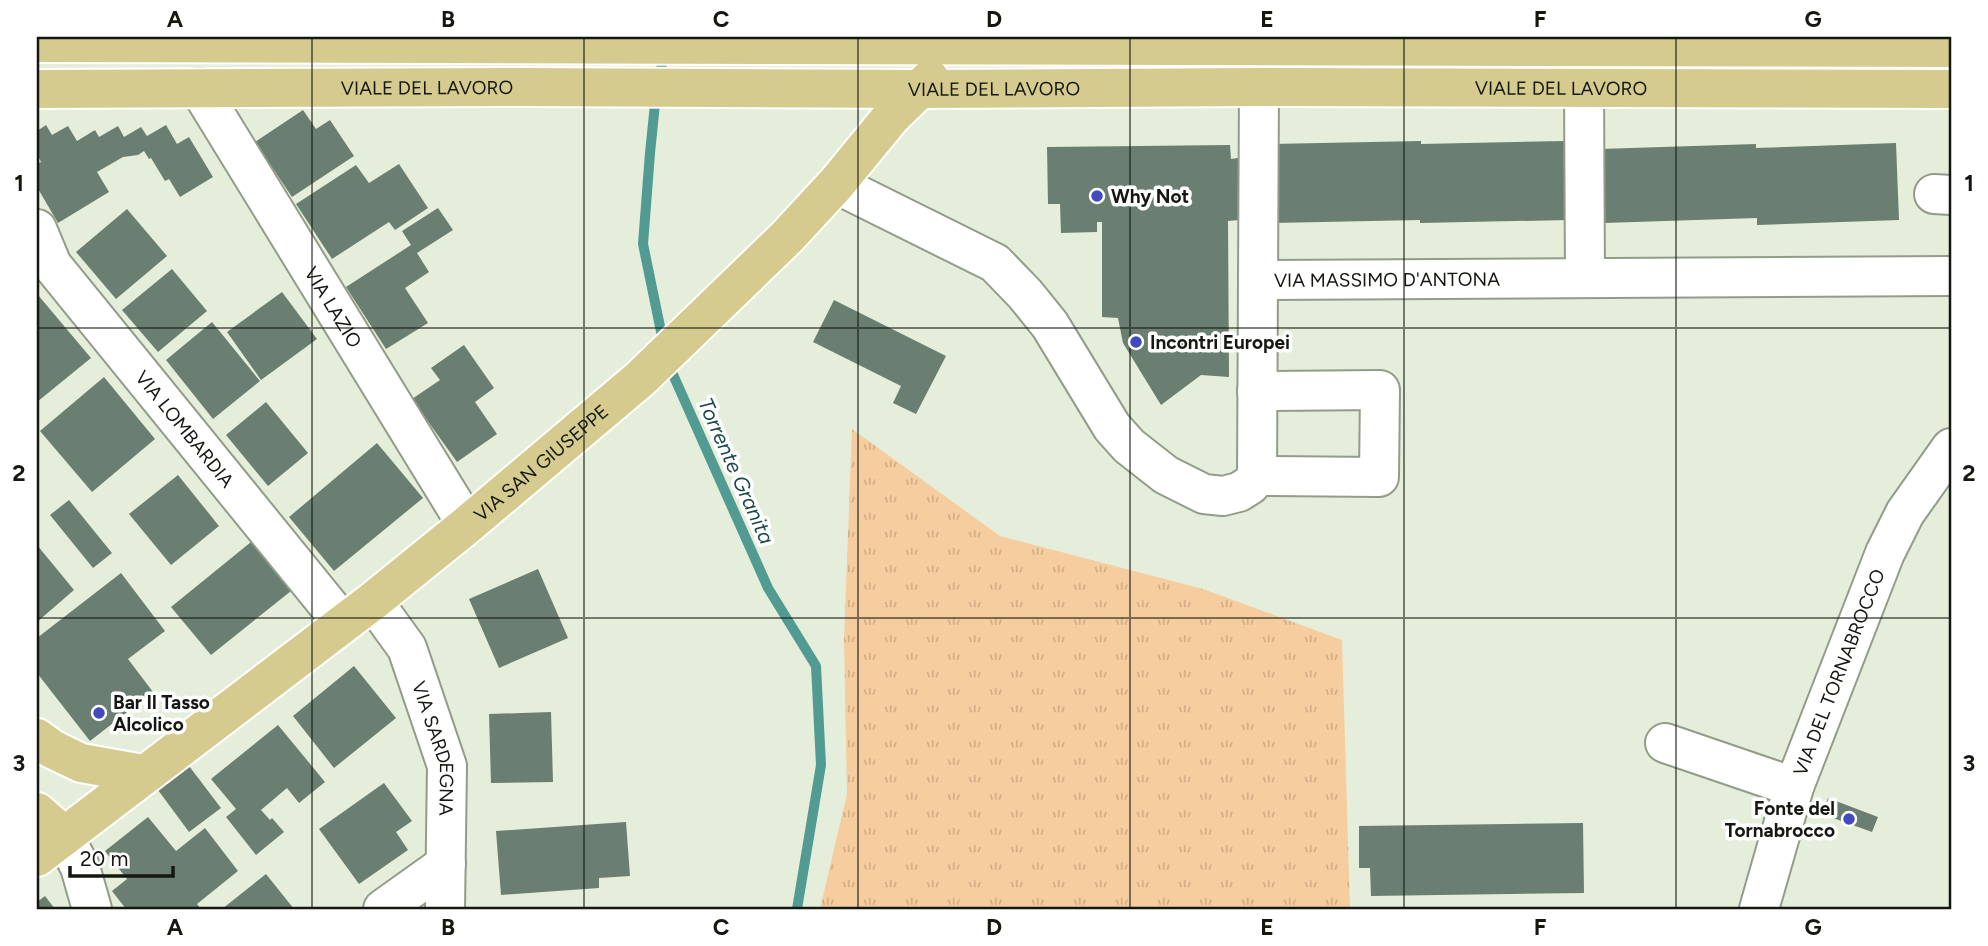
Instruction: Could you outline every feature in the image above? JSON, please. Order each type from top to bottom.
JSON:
[{"type":"main road","name":"VIALE DEL LAVORO","points":[[44,41],[206,40],[743,46],[970,41],[1786,42],[1951,48]]},
{"type":"main road","name":"VIA SAN GIUSEPPE","points":[[46,835],[143,774],[373,601],[640,379],[787,237],[836,184],[882,127],[970,41]]},
{"type":"main road","name":"VIALE DEL LAVORO","points":[[37,89],[1951,89]]},
{"type":"main road","points":[[37,738],[52,749],[81,763],[143,774]]},
{"type":"street","name":"VIA MASSIMO D'ANTONA","points":[[1259,87],[1258,280],[1951,276]]},
{"type":"street","name":"VIA LAZIO","points":[[199,88],[467,525]]},
{"type":"street","points":[[1584,88],[1585,278]]},
{"type":"street","points":[[836,184],[995,263],[1050,325],[1112,427],[1129,446],[1166,475],[1204,494],[1223,496],[1239,492],[1250,485],[1256,476],[1258,280]]},
{"type":"street","name":"VIA LOMBARDIA","points":[[37,229],[52,265],[342,622]]},
{"type":"street","points":[[1256,476],[1379,477],[1380,390],[1257,391]]},
{"type":"street","name":"VIA DEL TORNABROCCO","points":[[1759,909],[1794,787],[1885,553],[1905,513],[1951,449]]},
{"type":"street","name":"VIA SARDEGNA","points":[[373,601],[407,648],[447,766],[445,909]]},
{"type":"street","points":[[1665,743],[1794,787]]},
{"type":"street","points":[[46,835],[80,867],[92,909]]},
{"type":"street","points":[[383,909],[446,864]]},
{"type":"green space","points":[[852,429],[1000,536],[1203,589],[1342,640],[1350,909],[820,909],[847,794],[844,639]]},
{"type":"building","points":[[303,110],[316,129],[330,120],[354,156],[292,197],[255,142]]},
{"type":"building","points":[[46,125],[52,135],[68,126],[77,141],[95,130],[99,137],[118,126],[124,137],[141,127],[147,136],[166,125],[177,144],[189,137],[213,177],[180,197],[169,179],[165,181],[144,151],[138,155],[123,157],[97,172],[109,192],[58,223],[37,187],[37,164],[41,162],[37,154],[37,131]]},
{"type":"building","points":[[1421,141],[1421,144],[1566,141],[1568,220],[1273,223],[1271,144]]},
{"type":"building","points":[[1896,143],[1899,220],[1757,225],[1757,218],[1604,223],[1600,149],[1756,144],[1756,148]]},
{"type":"building","points":[[1230,145],[1231,159],[1238,158],[1239,220],[1228,221],[1229,377],[1201,375],[1161,405],[1123,343],[1118,318],[1102,317],[1102,222],[1097,222],[1097,232],[1061,233],[1060,204],[1048,204],[1047,147]]},
{"type":"building","points":[[399,164],[428,208],[395,230],[389,222],[332,259],[296,204],[356,165],[369,183]]},
{"type":"building","points":[[438,208],[453,230],[417,253],[429,272],[405,288],[428,323],[386,349],[346,287],[411,245],[402,231]]},
{"type":"building","points":[[127,209],[167,256],[116,299],[76,252]]},
{"type":"building","points":[[172,269],[207,311],[158,352],[122,310]]},
{"type":"building","points":[[282,292],[317,339],[261,380],[227,332]]},
{"type":"building","points":[[37,296],[91,358],[37,402]]},
{"type":"building","points":[[834,300],[946,356],[916,414],[893,403],[901,386],[813,342]]},
{"type":"building","points":[[212,322],[260,381],[213,419],[166,360]]},
{"type":"building","points":[[464,345],[494,388],[475,402],[497,434],[457,462],[412,399],[440,380],[431,368]]},
{"type":"building","points":[[104,377],[155,439],[92,492],[40,431]]},
{"type":"building","points":[[266,402],[308,453],[268,486],[226,435]]},
{"type":"building","points":[[377,443],[423,498],[334,571],[289,517]]},
{"type":"building","points":[[178,475],[219,526],[171,565],[129,514]]},
{"type":"building","points":[[69,500],[112,553],[93,568],[50,515]]},
{"type":"building","points":[[251,542],[291,591],[211,655],[171,607]]},
{"type":"building","points":[[37,545],[74,590],[37,622]]},
{"type":"building","points":[[538,569],[568,638],[499,668],[469,599]]},
{"type":"building","points":[[121,573],[165,631],[128,659],[153,692],[90,741],[37,673],[37,638]]},
{"type":"building","points":[[354,666],[396,718],[334,768],[293,716]]},
{"type":"building","points":[[551,712],[553,782],[491,783],[489,714]]},
{"type":"building","points":[[278,725],[325,782],[299,803],[287,788],[261,810],[284,832],[256,855],[226,817],[236,809],[211,779]]},
{"type":"building","points":[[189,766],[221,808],[189,832],[158,790]]},
{"type":"building","points":[[384,783],[412,821],[396,832],[408,850],[359,884],[319,829]]},
{"type":"building","points":[[1828,798],[1878,817],[1872,832],[1822,814]]},
{"type":"building","points":[[148,817],[176,851],[205,828],[238,871],[197,904],[201,909],[126,909],[112,891],[127,879],[105,851]]},
{"type":"building","points":[[626,822],[630,876],[599,878],[599,888],[501,895],[496,831]]},
{"type":"building","points":[[1583,823],[1584,893],[1371,896],[1370,868],[1359,868],[1359,826]]},
{"type":"building","points":[[266,874],[294,909],[222,909]]},
{"type":"building","points":[[45,896],[55,909],[37,909],[37,902]]},
{"type":"waterway","name":"Torrente Granita","points":[[664,346],[643,244],[656,94],[665,50]]},
{"type":"waterway","name":"Torrente Granita","points":[[667,361],[768,588],[816,666],[821,765],[797,909]]},
{"type":"place","name":"Why Not","points":[[1097,196]]},
{"type":"place","name":"Incontri Europei","points":[[1136,342]]},
{"type":"place","name":"Bar Il Tasso Alcolico","points":[[99,713]]},
{"type":"place","name":"Fonte del Tornabrocco","points":[[1849,819]]}]
